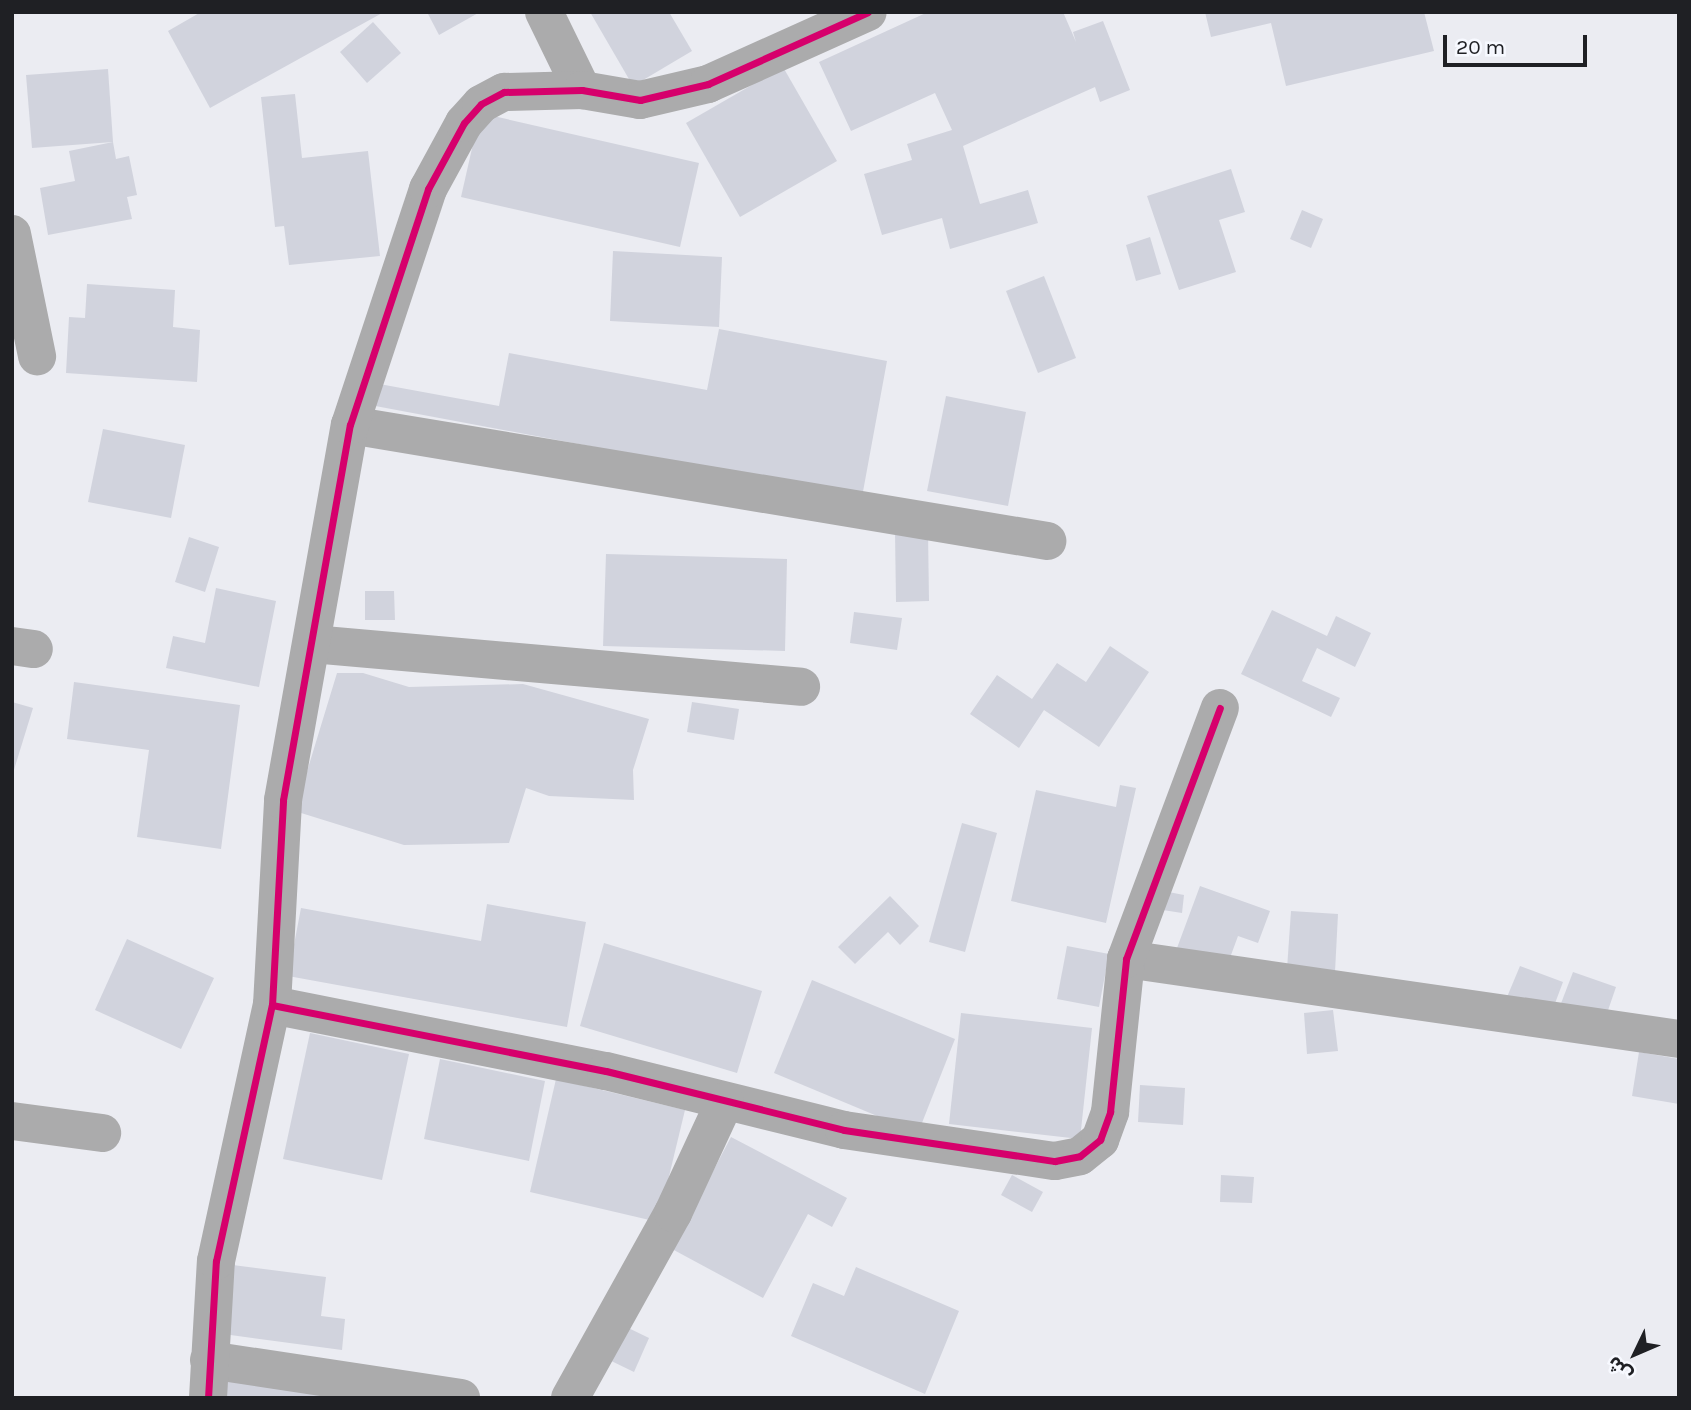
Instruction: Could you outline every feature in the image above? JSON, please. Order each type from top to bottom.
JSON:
[{"type":"street","points":[[544,12],[582,90]]},
{"type":"street","points":[[208,1398],[216,1261],[272,1004],[283,800],[351,425],[428,189],[464,123],[481,104],[504,92],[582,90],[640,100],[708,84],[868,12]]},
{"type":"street","points":[[12,234],[37,356]]},
{"type":"street","points":[[351,425],[1047,541]]},
{"type":"street","points":[[312,644],[801,687]]},
{"type":"street","points":[[272,1004],[606,1071],[844,1130],[1055,1161],[1080,1156],[1100,1140],[1110,1112],[1126,959],[1220,708]]},
{"type":"street","points":[[1126,959],[1679,1039]]},
{"type":"street","points":[[570,1398],[673,1213],[725,1101]]},
{"type":"street","points":[[12,1121],[102,1133]]},
{"type":"street","points":[[209,1360],[461,1398]]},
{"type":"building","points":[[201,12],[384,12],[210,108],[168,31]]},
{"type":"building","points":[[427,12],[480,12],[439,35]]},
{"type":"building","points":[[590,12],[669,12],[692,51],[633,86]]},
{"type":"building","points":[[928,12],[1063,12],[1076,42],[1073,32],[1103,21],[1130,90],[1100,102],[1095,87],[963,146],[980,204],[1028,190],[1038,223],[950,249],[942,218],[882,235],[864,174],[912,160],[907,144],[952,130],[935,93],[851,131],[819,62]]},
{"type":"building","points":[[1205,12],[1424,12],[1434,51],[1286,86],[1271,23],[1211,37]]},
{"type":"building","points":[[373,22],[401,53],[367,83],[340,52]]},
{"type":"building","points":[[783,67],[837,161],[740,217],[686,123]]},
{"type":"building","points":[[108,69],[113,142],[32,148],[26,75]]},
{"type":"building","points":[[295,94],[302,158],[368,151],[380,256],[289,265],[284,226],[275,227],[261,97]]},
{"type":"building","points":[[480,113],[699,163],[680,247],[461,197]]},
{"type":"building","points":[[113,142],[116,159],[129,156],[137,195],[127,197],[132,219],[48,235],[40,188],[75,181],[69,151]]},
{"type":"building","points":[[1231,169],[1245,212],[1219,220],[1236,272],[1179,290],[1147,196]]},
{"type":"building","points":[[1302,210],[1323,219],[1311,248],[1290,239]]},
{"type":"building","points":[[1150,237],[1161,274],[1136,281],[1126,245]]},
{"type":"building","points":[[613,251],[722,257],[719,327],[610,321]]},
{"type":"building","points":[[1044,276],[1076,358],[1038,373],[1006,291]]},
{"type":"building","points":[[87,284],[175,290],[173,327],[200,330],[197,382],[66,373],[69,317],[85,318]]},
{"type":"building","points":[[719,329],[887,361],[862,497],[370,405],[374,383],[499,406],[509,353],[707,390]]},
{"type":"building","points":[[946,396],[1026,412],[1008,506],[927,491]]},
{"type":"building","points":[[103,429],[185,445],[171,518],[88,502]]},
{"type":"building","points":[[928,531],[929,601],[896,602],[895,532]]},
{"type":"building","points":[[189,537],[219,547],[205,592],[175,582]]},
{"type":"building","points":[[606,554],[787,559],[785,651],[603,646]]},
{"type":"building","points":[[216,588],[276,601],[259,687],[166,668],[173,636],[205,643]]},
{"type":"building","points":[[365,591],[394,591],[395,620],[365,620]]},
{"type":"building","points":[[1272,610],[1327,636],[1336,616],[1371,633],[1355,667],[1317,648],[1302,681],[1340,698],[1331,717],[1241,674]]},
{"type":"building","points":[[854,612],[902,618],[897,650],[850,643]]},
{"type":"building","points":[[1110,646],[1149,672],[1099,747],[1044,710],[1019,748],[970,714],[997,675],[1032,699],[1057,663],[1086,682]]},
{"type":"building","points":[[337,673],[363,673],[409,687],[523,684],[649,719],[633,770],[634,800],[549,796],[526,788],[509,843],[404,845],[285,808],[305,778]]},
{"type":"building","points":[[74,682],[240,705],[221,849],[137,837],[149,750],[67,739]]},
{"type":"building","points":[[12,702],[33,708],[13,773],[12,773]]},
{"type":"building","points":[[692,702],[739,709],[734,740],[687,732]]},
{"type":"building","points":[[1120,785],[1136,788],[1106,923],[1011,901],[1036,790],[1116,807]]},
{"type":"building","points":[[962,823],[997,833],[965,952],[929,942]]},
{"type":"building","points":[[1200,886],[1270,911],[1258,943],[1238,936],[1227,966],[1177,948]]},
{"type":"building","points":[[1153,889],[1184,895],[1182,913],[1150,908]]},
{"type":"building","points":[[890,896],[919,926],[900,945],[888,932],[855,964],[838,947]]},
{"type":"building","points":[[487,904],[586,922],[567,1027],[288,976],[301,908],[481,941]]},
{"type":"building","points":[[1291,911],[1338,914],[1335,972],[1287,969]]},
{"type":"building","points":[[127,939],[214,978],[181,1049],[95,1010]]},
{"type":"building","points":[[604,943],[762,991],[737,1073],[580,1026]]},
{"type":"building","points":[[1067,946],[1109,954],[1099,1007],[1057,999]]},
{"type":"building","points":[[1520,966],[1563,982],[1551,1014],[1507,997]]},
{"type":"building","points":[[1573,972],[1616,987],[1604,1022],[1560,1006]]},
{"type":"building","points":[[812,980],[955,1039],[918,1133],[774,1073]]},
{"type":"building","points":[[1333,1010],[1338,1051],[1307,1054],[1304,1013]]},
{"type":"building","points":[[961,1013],[1092,1028],[1080,1139],[949,1124]]},
{"type":"building","points":[[310,1033],[409,1054],[382,1180],[283,1159]]},
{"type":"building","points":[[1639,1052],[1679,1059],[1679,1104],[1632,1096]]},
{"type":"building","points":[[440,1059],[545,1081],[529,1161],[424,1139]]},
{"type":"building","points":[[556,1079],[685,1110],[658,1222],[530,1192]]},
{"type":"building","points":[[1140,1085],[1185,1088],[1183,1125],[1138,1122]]},
{"type":"building","points":[[731,1137],[847,1198],[832,1227],[808,1214],[763,1298],[672,1249]]},
{"type":"building","points":[[1012,1175],[1043,1192],[1032,1212],[1001,1195]]},
{"type":"building","points":[[1221,1175],[1254,1177],[1252,1203],[1220,1202]]},
{"type":"building","points":[[225,1264],[326,1277],[321,1316],[345,1319],[342,1350],[216,1333]]},
{"type":"building","points":[[856,1267],[959,1311],[925,1394],[791,1336],[813,1283],[844,1296]]},
{"type":"building","points":[[616,1322],[649,1338],[634,1372],[601,1356]]},
{"type":"building","points":[[222,1379],[360,1398],[220,1398]]},
{"type":"cycle path","points":[[208,1398],[216,1261],[272,1005],[283,800],[350,425],[428,189],[464,123],[481,104],[504,92],[582,90],[640,100],[708,84],[868,12]]},
{"type":"cycle path","points":[[272,1005],[606,1071],[844,1130],[1055,1161],[1080,1156],[1100,1140],[1110,1112],[1126,959],[1220,708]]}]
